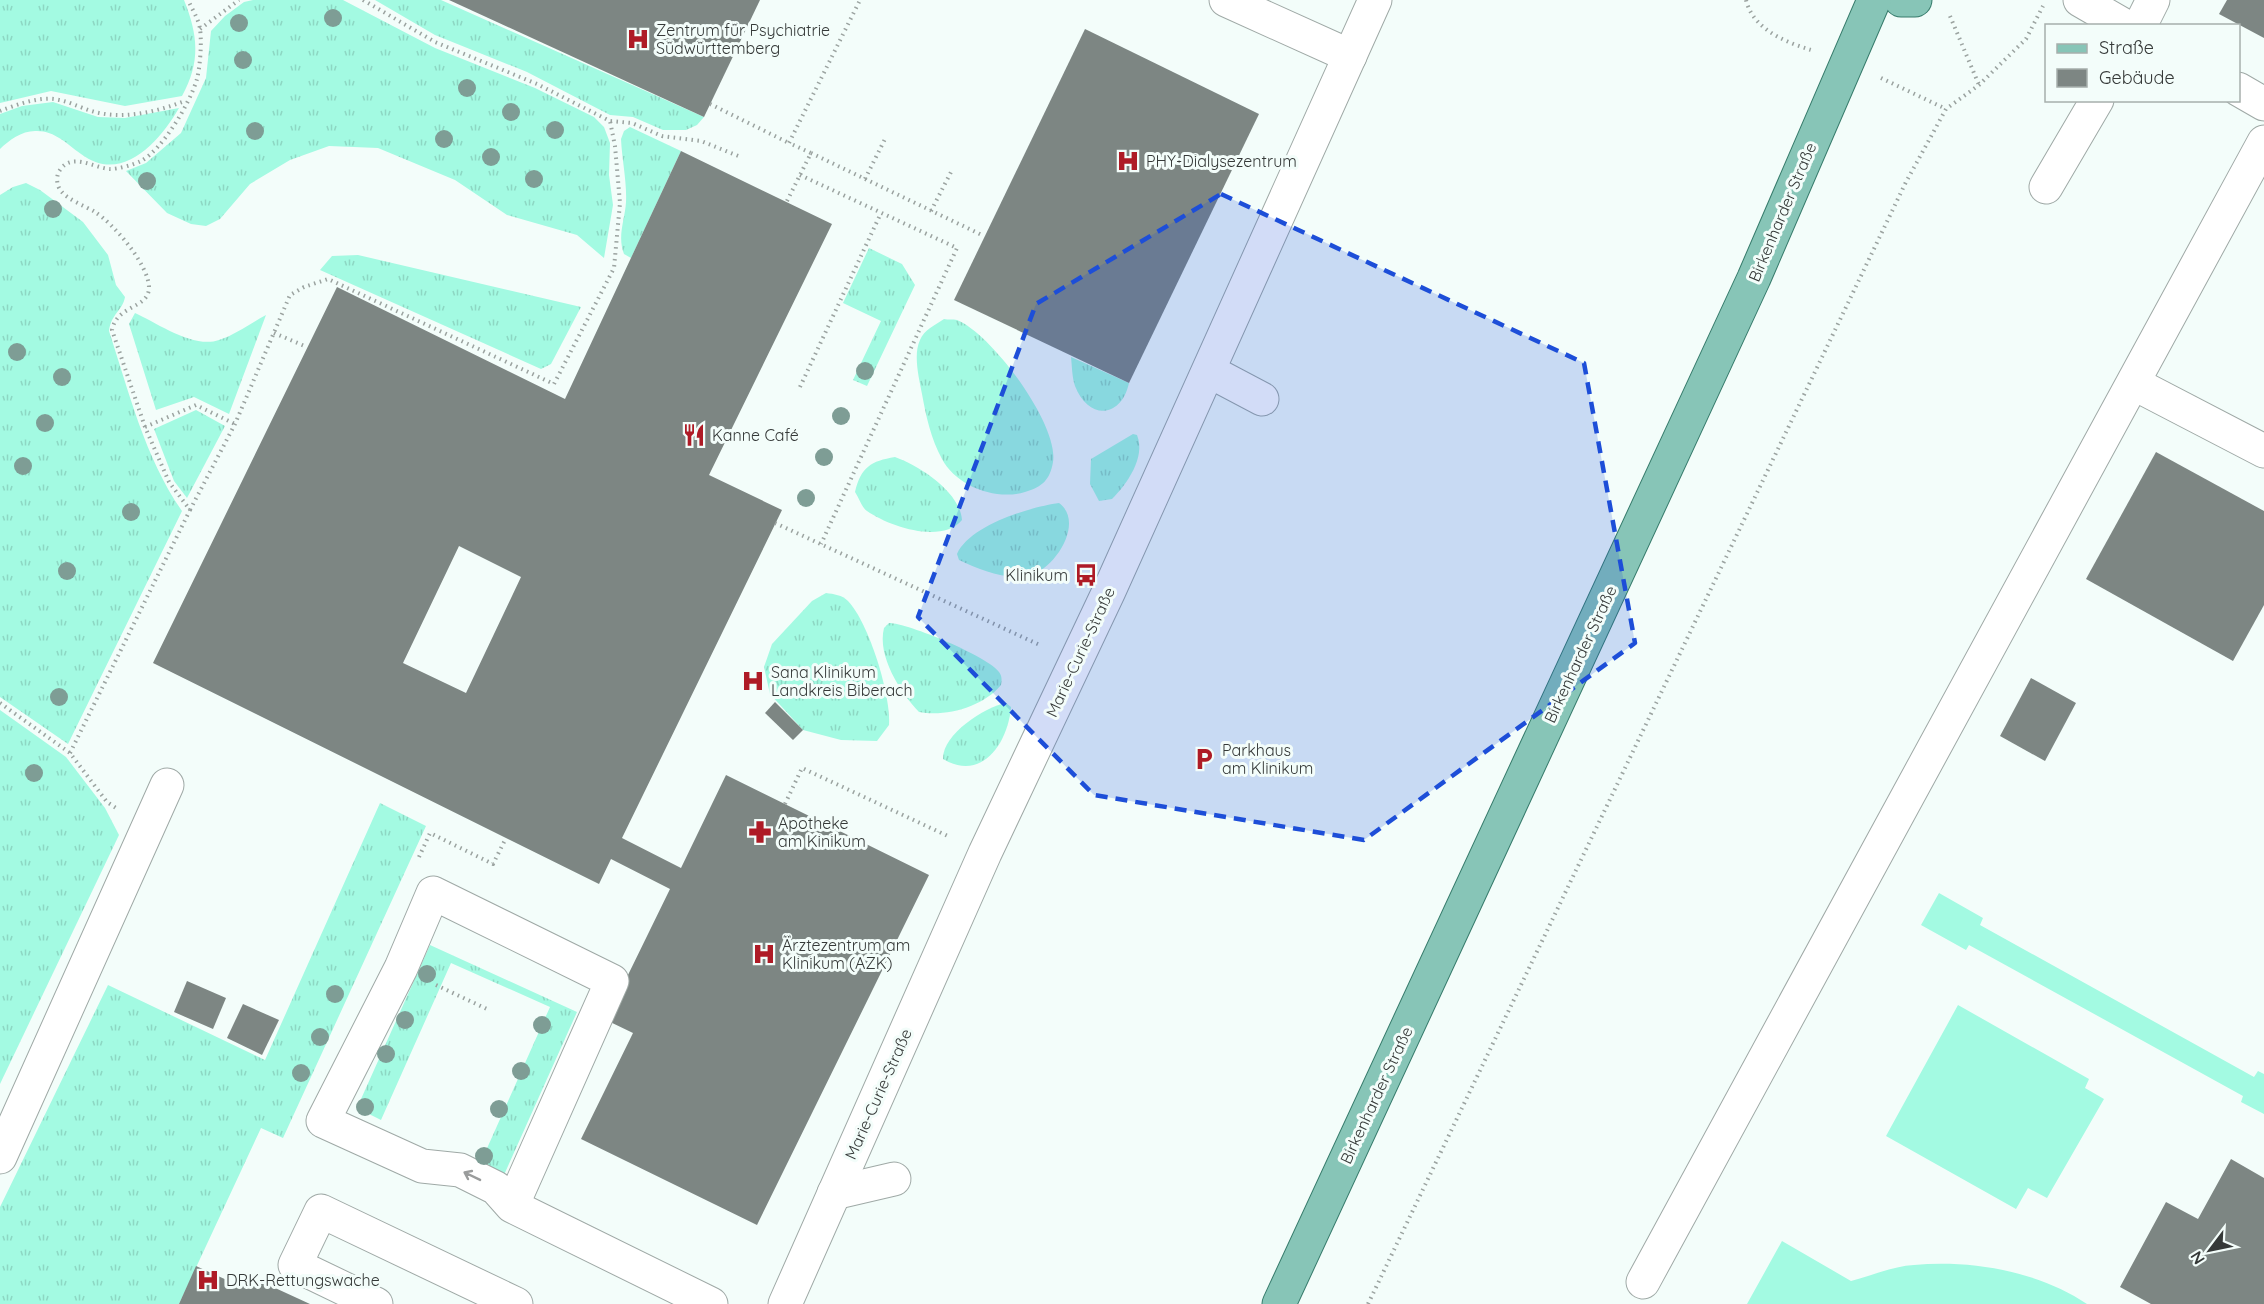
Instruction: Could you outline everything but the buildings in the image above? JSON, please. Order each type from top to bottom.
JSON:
[{"type":"main road","name":"Birkenharder Straße","points":[[1279,1304],[1754,278],[1874,0]]},
{"type":"main road","points":[[1901,0],[1915,0]]},
{"type":"street","name":"Marie-Curie-Straße","points":[[785,1304],[985,854],[1209,370],[1375,0]]},
{"type":"street","points":[[2080,0],[2122,24]]},
{"type":"street","points":[[2141,24],[2153,0]]},
{"type":"street","points":[[1234,2],[1350,56]]},
{"type":"street","points":[[2240,91],[2264,104]]},
{"type":"street","points":[[2046,187],[2096,102]]},
{"type":"street","points":[[1643,1282],[2264,142]]},
{"type":"street","points":[[1209,370],[1262,399]]},
{"type":"street","points":[[2134,384],[2264,451]]},
{"type":"street","points":[[0,1157],[167,785]]},
{"type":"street","points":[[512,1206],[612,981],[433,893],[401,968],[323,1121],[422,1166],[460,1170],[496,1188],[512,1206],[711,1304]]},
{"type":"street","points":[[834,1193],[894,1179]]},
{"type":"street","points":[[376,1304],[295,1265],[321,1211],[516,1304]]},
{"type":"path","points":[[188,0],[200,29],[197,79],[170,133],[142,160],[113,169],[96,167],[83,161],[67,163],[59,170],[56,180],[60,190],[98,214],[116,232],[146,274],[149,290],[145,297],[140,304],[126,309],[114,320],[112,330],[145,427],[169,482],[190,510]]},
{"type":"path","points":[[200,29],[239,0]]},
{"type":"path","points":[[363,0],[435,42],[537,84],[610,121],[632,123],[662,136],[701,141],[741,157]]},
{"type":"path","points":[[789,142],[860,0]]},
{"type":"path","points":[[1368,1304],[1906,182],[1946,109],[1978,85],[2026,39],[2046,0]]},
{"type":"path","points":[[1948,10],[1978,85]]},
{"type":"path","points":[[0,111],[21,104],[53,99],[99,113],[125,115],[159,111],[187,101]]},
{"type":"path","points":[[710,104],[984,236]]},
{"type":"path","points":[[70,753],[235,424],[290,295],[304,287],[328,279],[554,384],[614,268],[620,203],[615,146],[610,121]]},
{"type":"path","points":[[865,179],[885,139]]},
{"type":"path","points":[[787,201],[811,153]]},
{"type":"path","points":[[932,211],[951,172]]},
{"type":"path","points":[[800,176],[957,248],[820,544]]},
{"type":"path","points":[[800,387],[881,213]]},
{"type":"path","points":[[274,333],[307,347]]},
{"type":"path","points":[[145,427],[196,405],[235,424]]},
{"type":"path","points":[[776,523],[1076,661]]},
{"type":"path","points":[[0,703],[70,753],[107,802],[147,827]]},
{"type":"path","points":[[785,804],[802,768],[985,854]]},
{"type":"highlighted area","points":[[1221,194],[1584,363],[1635,643],[1364,840],[1094,795],[918,617],[1036,304]]},
{"type":"green space","points":[[0,0],[184,0],[195,37],[195,60],[188,84],[182,96],[125,106],[51,91],[0,103]]},
{"type":"green space","points":[[253,0],[343,0],[435,48],[535,88],[594,117],[604,127],[610,143],[609,175],[613,205],[604,258],[577,235],[507,215],[455,180],[378,148],[329,146],[290,160],[250,184],[220,219],[206,226],[191,224],[167,213],[126,171],[146,163],[181,133],[206,78],[211,31],[225,16],[244,2]]},
{"type":"green space","points":[[375,0],[441,0],[704,117],[697,125],[686,130],[663,130],[633,117],[610,115],[527,72],[435,35]]},
{"type":"green space","points":[[53,102],[98,117],[125,118],[179,108],[150,145],[125,162],[111,165],[96,162],[50,133],[43,132],[32,131],[22,134],[0,149],[0,114],[22,106]]},
{"type":"green space","points":[[630,127],[681,151],[631,258],[624,254],[621,241],[626,194],[621,139],[624,131]]},
{"type":"green space","points":[[26,183],[40,190],[83,222],[108,255],[116,285],[125,297],[112,320],[109,331],[148,447],[169,491],[182,511],[68,744],[0,697],[0,195],[13,187]]},
{"type":"green space","points":[[869,248],[902,264],[915,285],[867,386],[853,380],[881,321],[843,303]]},
{"type":"green space","points":[[358,255],[581,307],[551,364],[541,369],[320,270],[332,256]]},
{"type":"green space","points":[[135,313],[187,338],[209,342],[231,335],[266,315],[229,414],[194,397],[156,410],[129,324]]},
{"type":"green space","points":[[944,319],[957,320],[988,343],[1020,382],[1034,405],[1052,446],[1053,462],[1050,474],[1036,488],[1014,494],[990,493],[967,484],[957,477],[942,459],[927,419],[917,359],[918,346],[924,333]]},
{"type":"green space","points":[[1071,357],[1129,383],[1119,403],[1112,409],[1104,411],[1088,405],[1075,386]]},
{"type":"green space","points":[[196,410],[225,426],[187,498],[174,481],[154,429]]},
{"type":"green space","points":[[1133,434],[1137,435],[1139,443],[1134,470],[1112,499],[1099,501],[1090,484],[1091,459]]},
{"type":"green space","points":[[895,457],[916,467],[947,490],[960,510],[962,520],[942,531],[929,532],[889,523],[865,510],[855,492],[860,477],[873,463]]},
{"type":"green space","points":[[1059,503],[1066,511],[1069,521],[1068,533],[1057,555],[1039,571],[1030,575],[1003,576],[959,560],[957,554],[964,544],[987,526],[1017,513]]},
{"type":"green space","points":[[826,593],[841,596],[848,601],[864,625],[871,642],[889,712],[889,725],[877,741],[841,740],[803,730],[770,694],[764,667],[772,644],[812,601]]},
{"type":"green space","points":[[889,623],[899,624],[930,635],[980,658],[999,672],[1002,678],[1001,685],[984,699],[963,709],[941,713],[919,712],[898,684],[887,662],[883,639],[884,628]]},
{"type":"green space","points":[[1006,703],[1011,707],[1005,734],[990,755],[970,766],[957,765],[943,759],[949,741],[966,724],[987,710]]},
{"type":"green space","points":[[0,710],[66,757],[105,808],[119,835],[0,1084]]},
{"type":"green space","points":[[380,803],[426,826],[283,1138],[261,1128],[179,1304],[0,1304],[0,1207],[108,985],[265,1060]]},
{"type":"green space","points":[[1939,893],[1983,918],[1980,925],[2254,1077],[2258,1071],[2264,1074],[2264,1114],[2241,1102],[2243,1096],[1969,945],[1966,950],[1921,925]]},
{"type":"green space","points":[[430,945],[577,1012],[504,1175],[480,1164],[550,1007],[451,963],[381,1120],[357,1108]]},
{"type":"green space","points":[[1958,1005],[2089,1079],[2085,1088],[2104,1099],[2047,1198],[2028,1188],[2016,1209],[1886,1136]]},
{"type":"green space","points":[[1782,1241],[1851,1281],[1906,1266],[1959,1264],[1981,1266],[2004,1270],[2047,1283],[2087,1304],[1747,1304]]},
{"type":"place","name":"Zentrum für Psychiatrie Südwürttemberg","points":[[638,39]]},
{"type":"place","name":"PHY-Dialysezentrum","points":[[1128,161]]},
{"type":"place","name":"Kanne Café","points":[[694,435]]},
{"type":"place","name":"Klinikum","points":[[1086,575]]},
{"type":"place","name":"Sana Klinikum Landkreis Biberach","points":[[753,681]]},
{"type":"place","name":"Parkhaus am Klinikum","points":[[1204,759]]},
{"type":"place","name":"Apotheke am Kinikum","points":[[760,832]]},
{"type":"place","name":"Ärztezentrum am Klinikum (AZK)","points":[[764,954]]},
{"type":"place","name":"DRK-Rettungswache","points":[[208,1280]]}]
